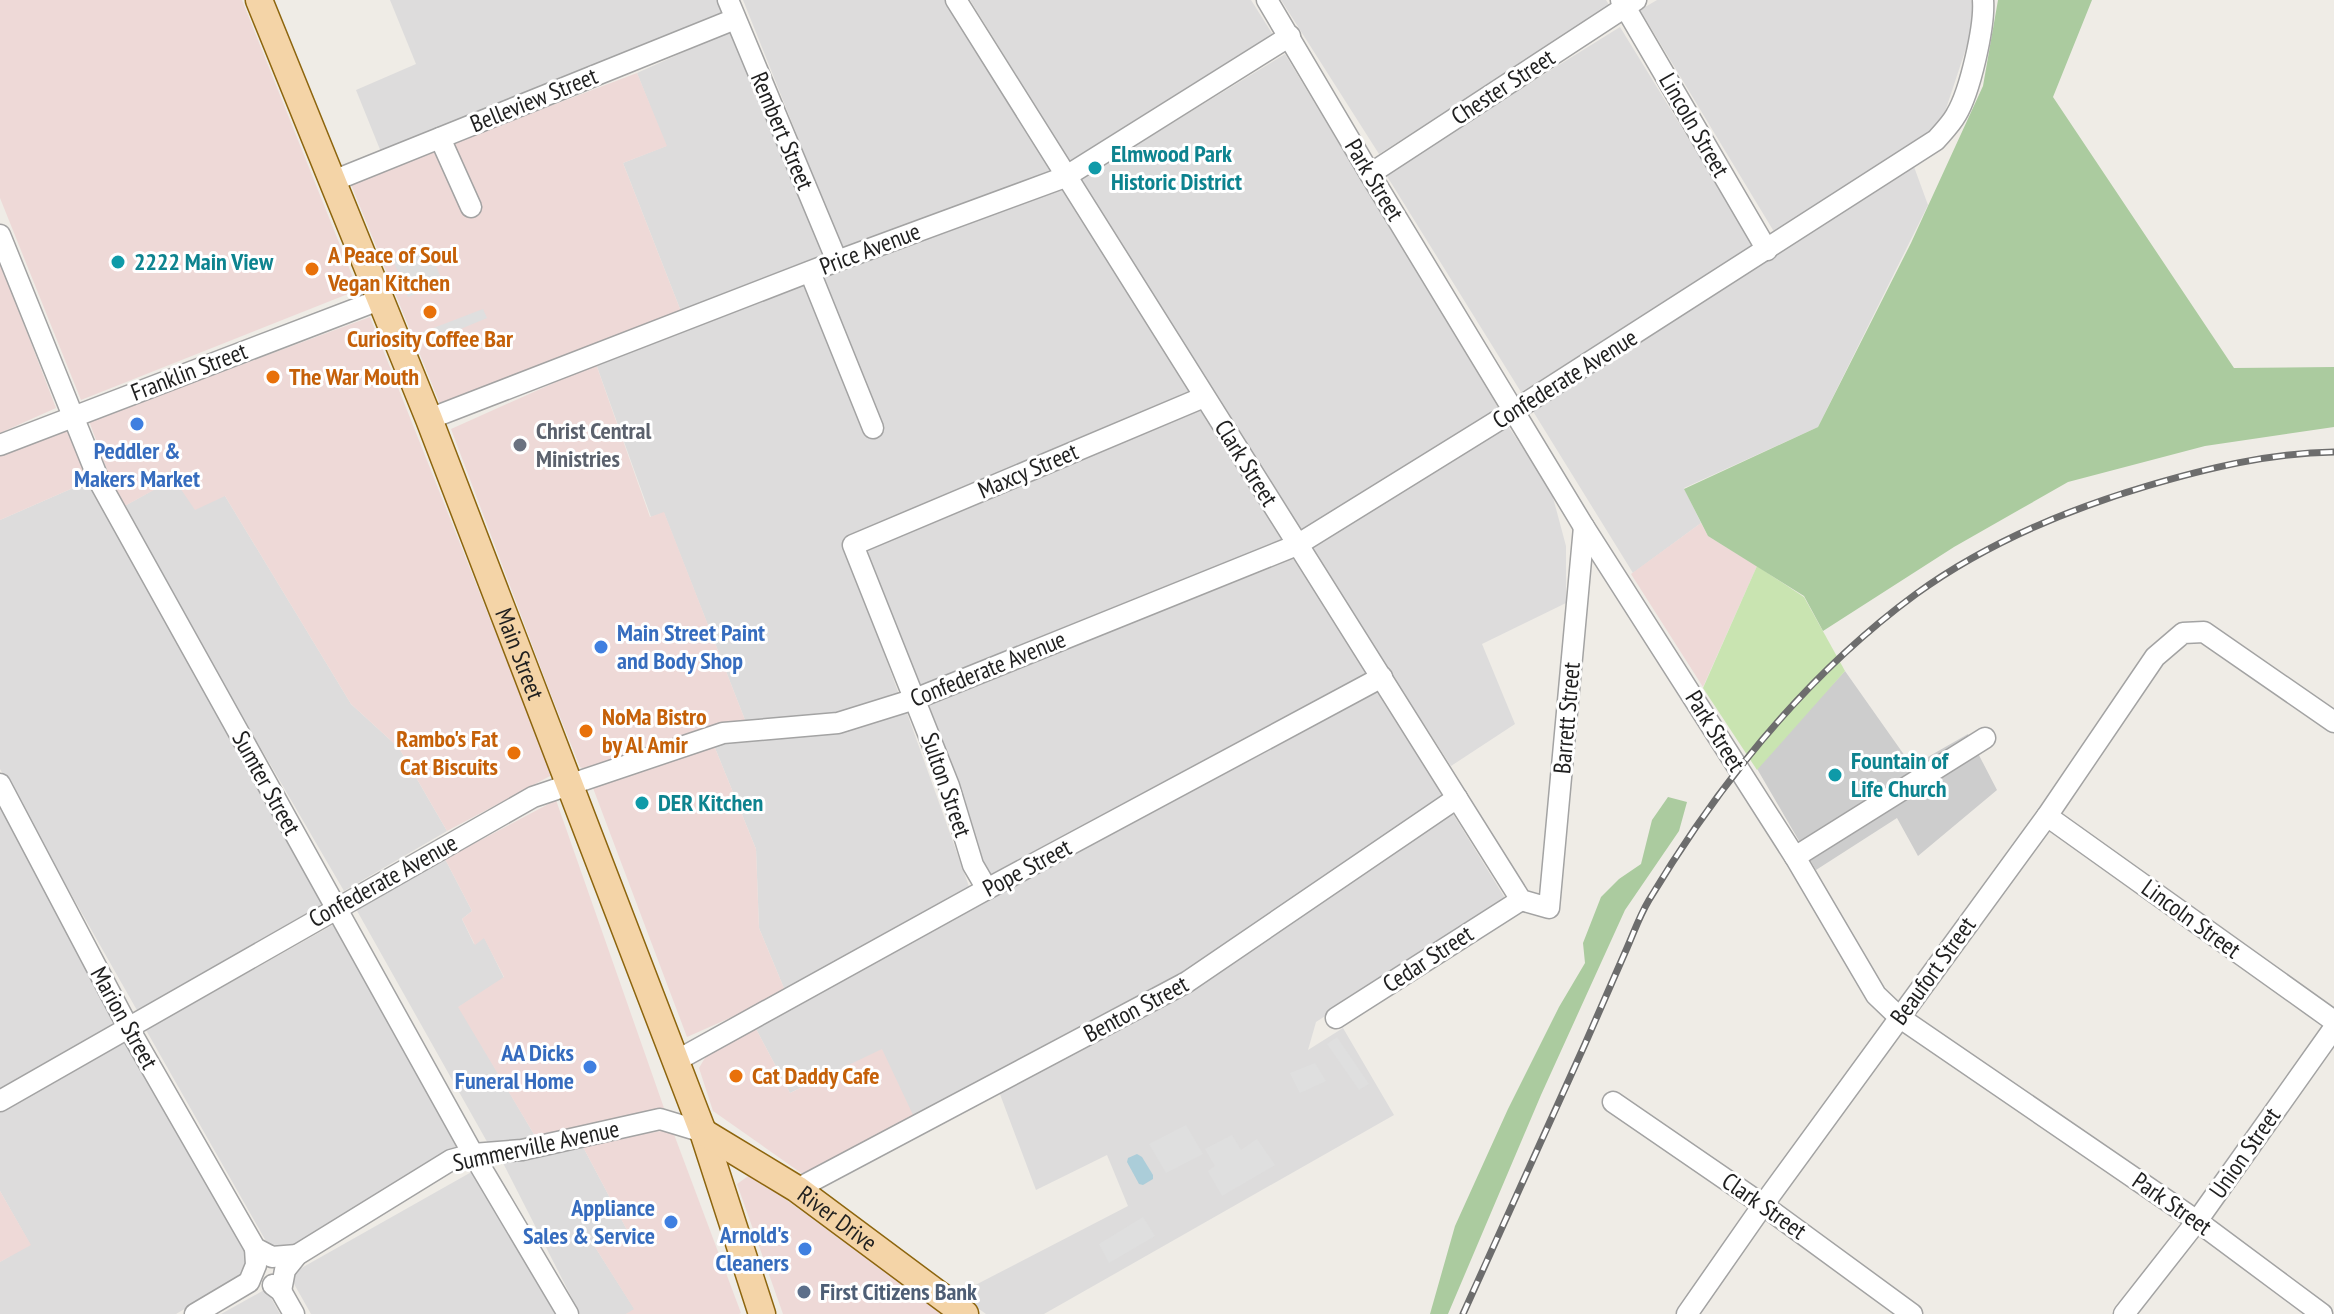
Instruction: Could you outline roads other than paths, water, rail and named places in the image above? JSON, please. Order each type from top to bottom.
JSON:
[{"type":"main road","name":"Main Street","points":[[267,2],[333,181],[429,419],[703,1132],[762,1314]]},
{"type":"main road","name":"River Drive","points":[[703,1132],[797,1189],[965,1314]]},
{"type":"street","name":"Clark Street","points":[[956,0],[1521,900]]},
{"type":"street","name":"Park Street","points":[[1267,0],[1584,527],[1795,857],[1876,995],[1899,1017],[2197,1221],[2322,1314]]},
{"type":"street","name":"Confederate Avenue","points":[[0,1101],[335,907],[533,797],[723,733],[838,723],[915,699],[1297,545],[1515,410],[1936,140],[1957,115],[1985,16],[1983,0]]},
{"type":"street","name":"Chester Street","points":[[1370,174],[1627,2]]},
{"type":"street","name":"Lincoln Street","points":[[1627,2],[1767,250]]},
{"type":"street","name":"Belleview Street","points":[[333,181],[440,138],[732,10]]},
{"type":"street","name":"Rembert Street","points":[[732,10],[837,261]]},
{"type":"street","name":"Price Avenue","points":[[429,419],[837,261],[1065,177],[1290,36]]},
{"type":"street","points":[[440,138],[471,207]]},
{"type":"street","name":"Sumter Street","points":[[0,235],[100,483],[473,1154],[568,1314]]},
{"type":"street","points":[[810,272],[873,428]]},
{"type":"street","name":"Franklin Street","points":[[0,445],[379,300]]},
{"type":"street","name":"Maxcy Street","points":[[853,545],[1204,397]]},
{"type":"street","name":"Barrett Street","points":[[1521,900],[1549,908],[1584,527]]},
{"type":"street","name":"Sulton Street","points":[[853,545],[949,786],[973,865],[987,889]]},
{"type":"street","name":"Beaufort Street","points":[[1687,1314],[2047,816],[2155,657],[2183,633],[2204,632],[2334,722]]},
{"type":"street","name":"Pope Street","points":[[674,1062],[987,889],[1382,677]]},
{"type":"street","points":[[1795,857],[1985,738]]},
{"type":"street","name":"Marion Street","points":[[0,784],[128,1027],[255,1248]]},
{"type":"street","name":"Benton Street","points":[[797,1189],[1187,982],[1457,798]]},
{"type":"street","name":"Lincoln Street","points":[[2047,816],[2334,1021]]},
{"type":"street","name":"Cedar Street","points":[[1336,1018],[1521,900]]},
{"type":"street","name":"Union Street","points":[[2124,1314],[2197,1221],[2334,1028]]},
{"type":"street","name":"Clark Street","points":[[1613,1102],[1763,1205],[1912,1314]]},
{"type":"street","name":"Summerville Avenue","points":[[297,1255],[451,1160],[473,1154],[522,1150],[660,1119],[703,1132]]},
{"type":"street","points":[[255,1248],[272,1257],[297,1255]]},
{"type":"street","points":[[249,1282],[256,1265],[255,1248]]},
{"type":"street","points":[[281,1291],[285,1270],[297,1255]]},
{"type":"street","points":[[195,1314],[249,1282],[270,1284],[281,1291],[294,1314]]},
{"type":"water","points":[[1137,1154],[1153,1175],[1153,1179],[1143,1185],[1139,1184],[1127,1162],[1128,1158]]},
{"type":"railway","points":[[1463,1314],[1649,900],[1704,815],[1735,774],[1838,659],[1876,625],[1942,576],[2027,530],[2117,495],[2170,479],[2263,458],[2334,452]]},
{"type":"place","name":"Elmwood Park Historic District","points":[[1095,168]]},
{"type":"place","name":"2222 Main View","points":[[118,262]]},
{"type":"place","name":"A Peace of Soul Vegan Kitchen","points":[[312,269]]},
{"type":"place","name":"Curiosity Coffee Bar","points":[[430,312]]},
{"type":"place","name":"The War Mouth","points":[[273,377]]},
{"type":"place","name":"Peddler & Makers Market","points":[[137,424]]},
{"type":"place","name":"Christ Central Ministries","points":[[520,445]]},
{"type":"place","name":"Main Street Paint and Body Shop","points":[[601,647]]},
{"type":"place","name":"NoMa Bistro by Al Amir","points":[[586,731]]},
{"type":"place","name":"Rambo's Fat Cat Biscuits","points":[[514,753]]},
{"type":"place","name":"Fountain of Life Church","points":[[1835,775]]},
{"type":"place","name":"DER Kitchen","points":[[642,803]]},
{"type":"place","name":"AA Dicks Funeral Home","points":[[590,1067]]},
{"type":"place","name":"Cat Daddy Cafe","points":[[736,1076]]},
{"type":"place","name":"Appliance Sales & Service","points":[[671,1222]]},
{"type":"place","name":"Arnold's Cleaners","points":[[805,1249]]},
{"type":"place","name":"First Citizens Bank","points":[[804,1292]]}]
